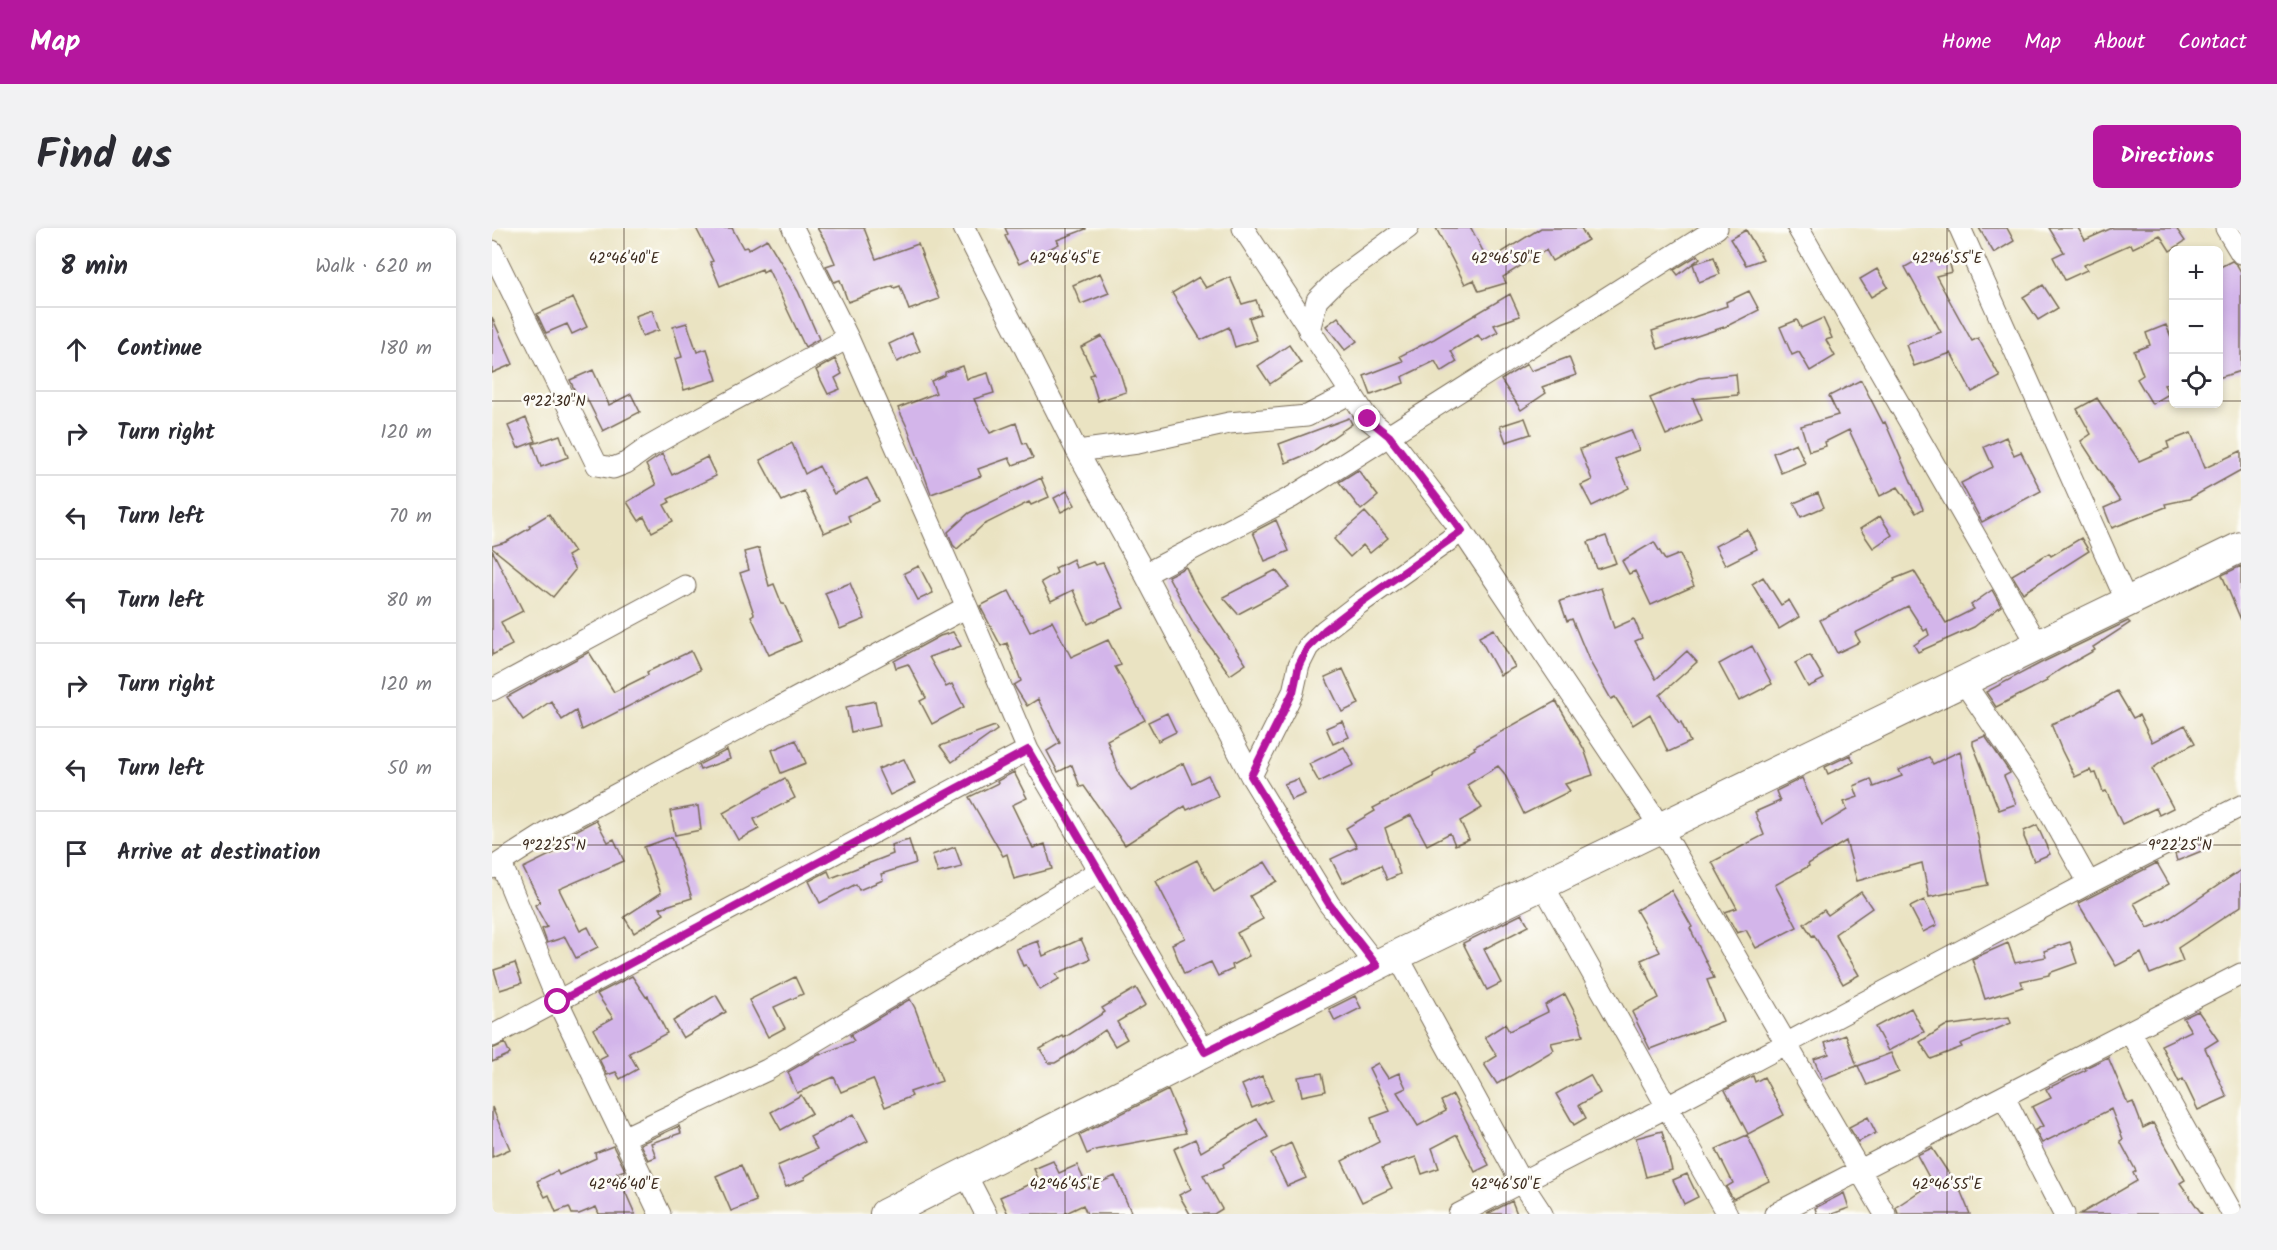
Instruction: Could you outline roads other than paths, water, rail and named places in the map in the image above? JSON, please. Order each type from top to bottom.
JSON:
[{"type":"main road","points":[[885,1214],[1387,960],[2241,547]]},
{"type":"street","points":[[793,228],[848,338],[968,607],[1028,750],[1205,1052]]},
{"type":"street","points":[[964,228],[1077,451],[1145,574],[1251,776],[1329,904],[1387,960],[1542,1214]]},
{"type":"street","points":[[1243,228],[1368,419],[1389,436],[1462,531],[1661,828],[1885,1214]]},
{"type":"street","points":[[1309,331],[1317,300],[1338,279],[1408,228]]},
{"type":"street","points":[[1145,574],[1292,497],[1717,228]]},
{"type":"street","points":[[1798,228],[2038,645]]},
{"type":"street","points":[[1960,228],[2127,602]]},
{"type":"street","points":[[2226,228],[2241,253]]},
{"type":"street","points":[[492,251],[597,465],[607,468],[626,463],[686,426],[848,338]]},
{"type":"street","points":[[1077,451],[1138,443],[1229,423],[1307,416],[1350,393]]},
{"type":"street","points":[[1251,776],[1293,692],[1299,665],[1308,647],[1325,630],[1360,603],[1462,531]]},
{"type":"street","points":[[492,690],[685,586]]},
{"type":"street","points":[[660,1214],[558,1002],[497,865],[561,824],[968,607]]},
{"type":"street","points":[[1963,681],[2037,789],[2089,882]]},
{"type":"street","points":[[492,1036],[1028,750]]},
{"type":"street","points":[[1459,1214],[1667,1107],[2089,882],[2241,806]]},
{"type":"street","points":[[623,1138],[767,1070],[1100,871]]},
{"type":"street","points":[[1543,885],[1727,1214]]},
{"type":"street","points":[[1775,1214],[2241,974]]},
{"type":"street","points":[[2130,1032],[2231,1211]]},
{"type":"street","points":[[2004,1097],[2064,1214]]},
{"type":"street","points":[[965,1173],[986,1214]]}]
